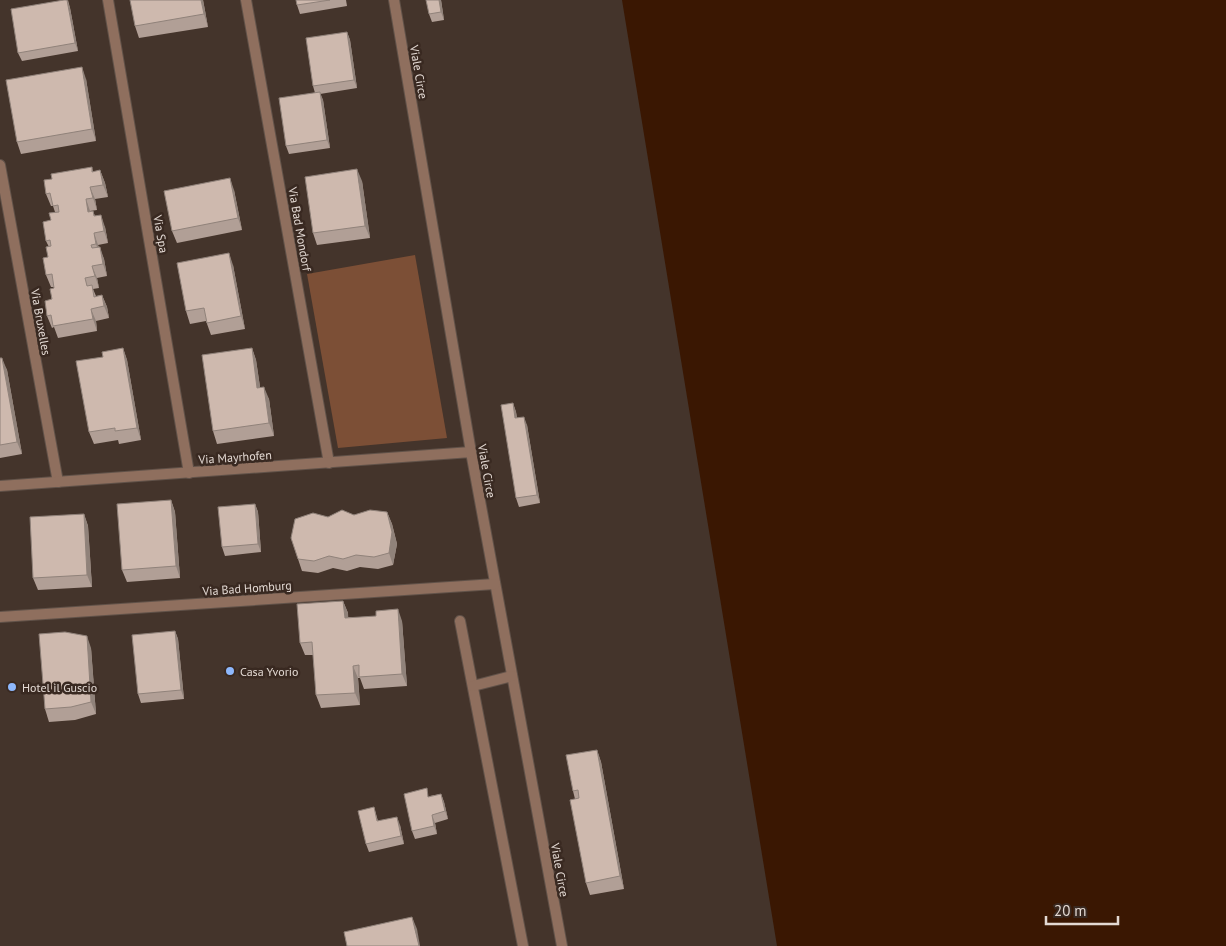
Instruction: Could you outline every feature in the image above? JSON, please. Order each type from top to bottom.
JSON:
[{"type":"street","name":"Via Spa","points":[[108,0],[189,473]]},
{"type":"street","name":"Via Bad Mondorf","points":[[246,0],[329,463]]},
{"type":"street","name":"Viale Circe","points":[[394,0],[471,452],[562,946]]},
{"type":"street","name":"Via Bruxelles","points":[[0,166],[58,482]]},
{"type":"street","name":"Via Mayrhofen","points":[[0,486],[471,452]]},
{"type":"street","name":"Via Bad Homburg","points":[[0,617],[495,584]]},
{"type":"street","points":[[460,621],[523,946]]},
{"type":"street","points":[[473,686],[512,676]]},
{"type":"shaded area","points":[[622,0],[1226,0],[1226,946],[777,946]]},
{"type":"shaded area","points":[[415,255],[447,438],[338,448],[307,274]]},
{"type":"building","points":[[67,0],[75,43],[18,53],[11,9]]},
{"type":"building","points":[[130,0],[201,0],[204,14],[135,26]]},
{"type":"building","points":[[296,0],[330,0],[297,5]]},
{"type":"building","points":[[426,0],[439,0],[441,12],[429,14]]},
{"type":"building","points":[[347,32],[354,80],[313,86],[306,38]]},
{"type":"building","points":[[82,67],[92,129],[17,142],[6,80]]},
{"type":"building","points":[[320,92],[327,140],[286,146],[279,98]]},
{"type":"building","points":[[92,167],[92,172],[100,170],[103,185],[90,187],[93,198],[86,199],[88,212],[93,211],[94,216],[101,215],[104,231],[94,233],[96,244],[91,245],[92,248],[100,247],[103,264],[92,266],[95,276],[85,278],[87,286],[92,285],[94,297],[102,295],[104,306],[91,309],[93,319],[53,326],[51,315],[47,316],[45,301],[52,299],[50,289],[54,288],[52,274],[46,275],[43,258],[48,257],[46,247],[51,246],[50,240],[46,241],[43,222],[51,220],[49,213],[59,212],[58,205],[53,206],[50,193],[46,194],[44,180],[52,179],[51,174]]},
{"type":"building","points":[[357,169],[365,226],[313,233],[305,177]]},
{"type":"building","points":[[230,178],[238,218],[172,231],[164,191]]},
{"type":"building","points":[[229,253],[241,316],[207,323],[204,308],[186,311],[177,263]]},
{"type":"building","points":[[123,348],[137,428],[115,431],[115,428],[89,432],[76,361],[103,357],[102,352]]},
{"type":"building","points":[[252,348],[257,388],[264,387],[269,423],[213,431],[202,355]]},
{"type":"building","points":[[0,358],[2,358],[17,442],[0,445]]},
{"type":"building","points":[[513,403],[515,418],[524,417],[537,495],[516,498],[501,405]]},
{"type":"building","points":[[171,500],[176,566],[122,570],[117,504]]},
{"type":"building","points":[[255,504],[258,544],[222,547],[218,507]]},
{"type":"building","points":[[342,510],[354,515],[370,510],[387,512],[392,532],[389,553],[374,557],[356,555],[343,559],[329,556],[314,561],[298,559],[291,538],[295,519],[313,513],[328,517]]},
{"type":"building","points":[[84,514],[87,575],[33,578],[30,517]]},
{"type":"building","points":[[343,601],[345,618],[376,616],[376,611],[398,609],[402,674],[359,677],[359,665],[353,666],[355,693],[316,695],[312,642],[300,643],[297,604]]},
{"type":"building","points":[[175,631],[181,690],[138,694],[132,635]]},
{"type":"building","points":[[65,632],[87,636],[91,702],[71,707],[45,709],[39,634]]},
{"type":"building","points":[[597,750],[620,876],[586,883],[570,800],[579,798],[578,790],[573,791],[566,755]]},
{"type":"building","points":[[427,788],[428,797],[441,794],[445,811],[432,815],[434,826],[412,831],[404,794]]},
{"type":"building","points":[[374,807],[377,821],[397,817],[401,836],[366,844],[358,811]]},
{"type":"building","points":[[412,917],[419,946],[347,946],[344,932]]},
{"type":"place","name":"Casa Yvorio","points":[[230,671]]},
{"type":"place","name":"Hotel il Guscio","points":[[12,687]]}]
